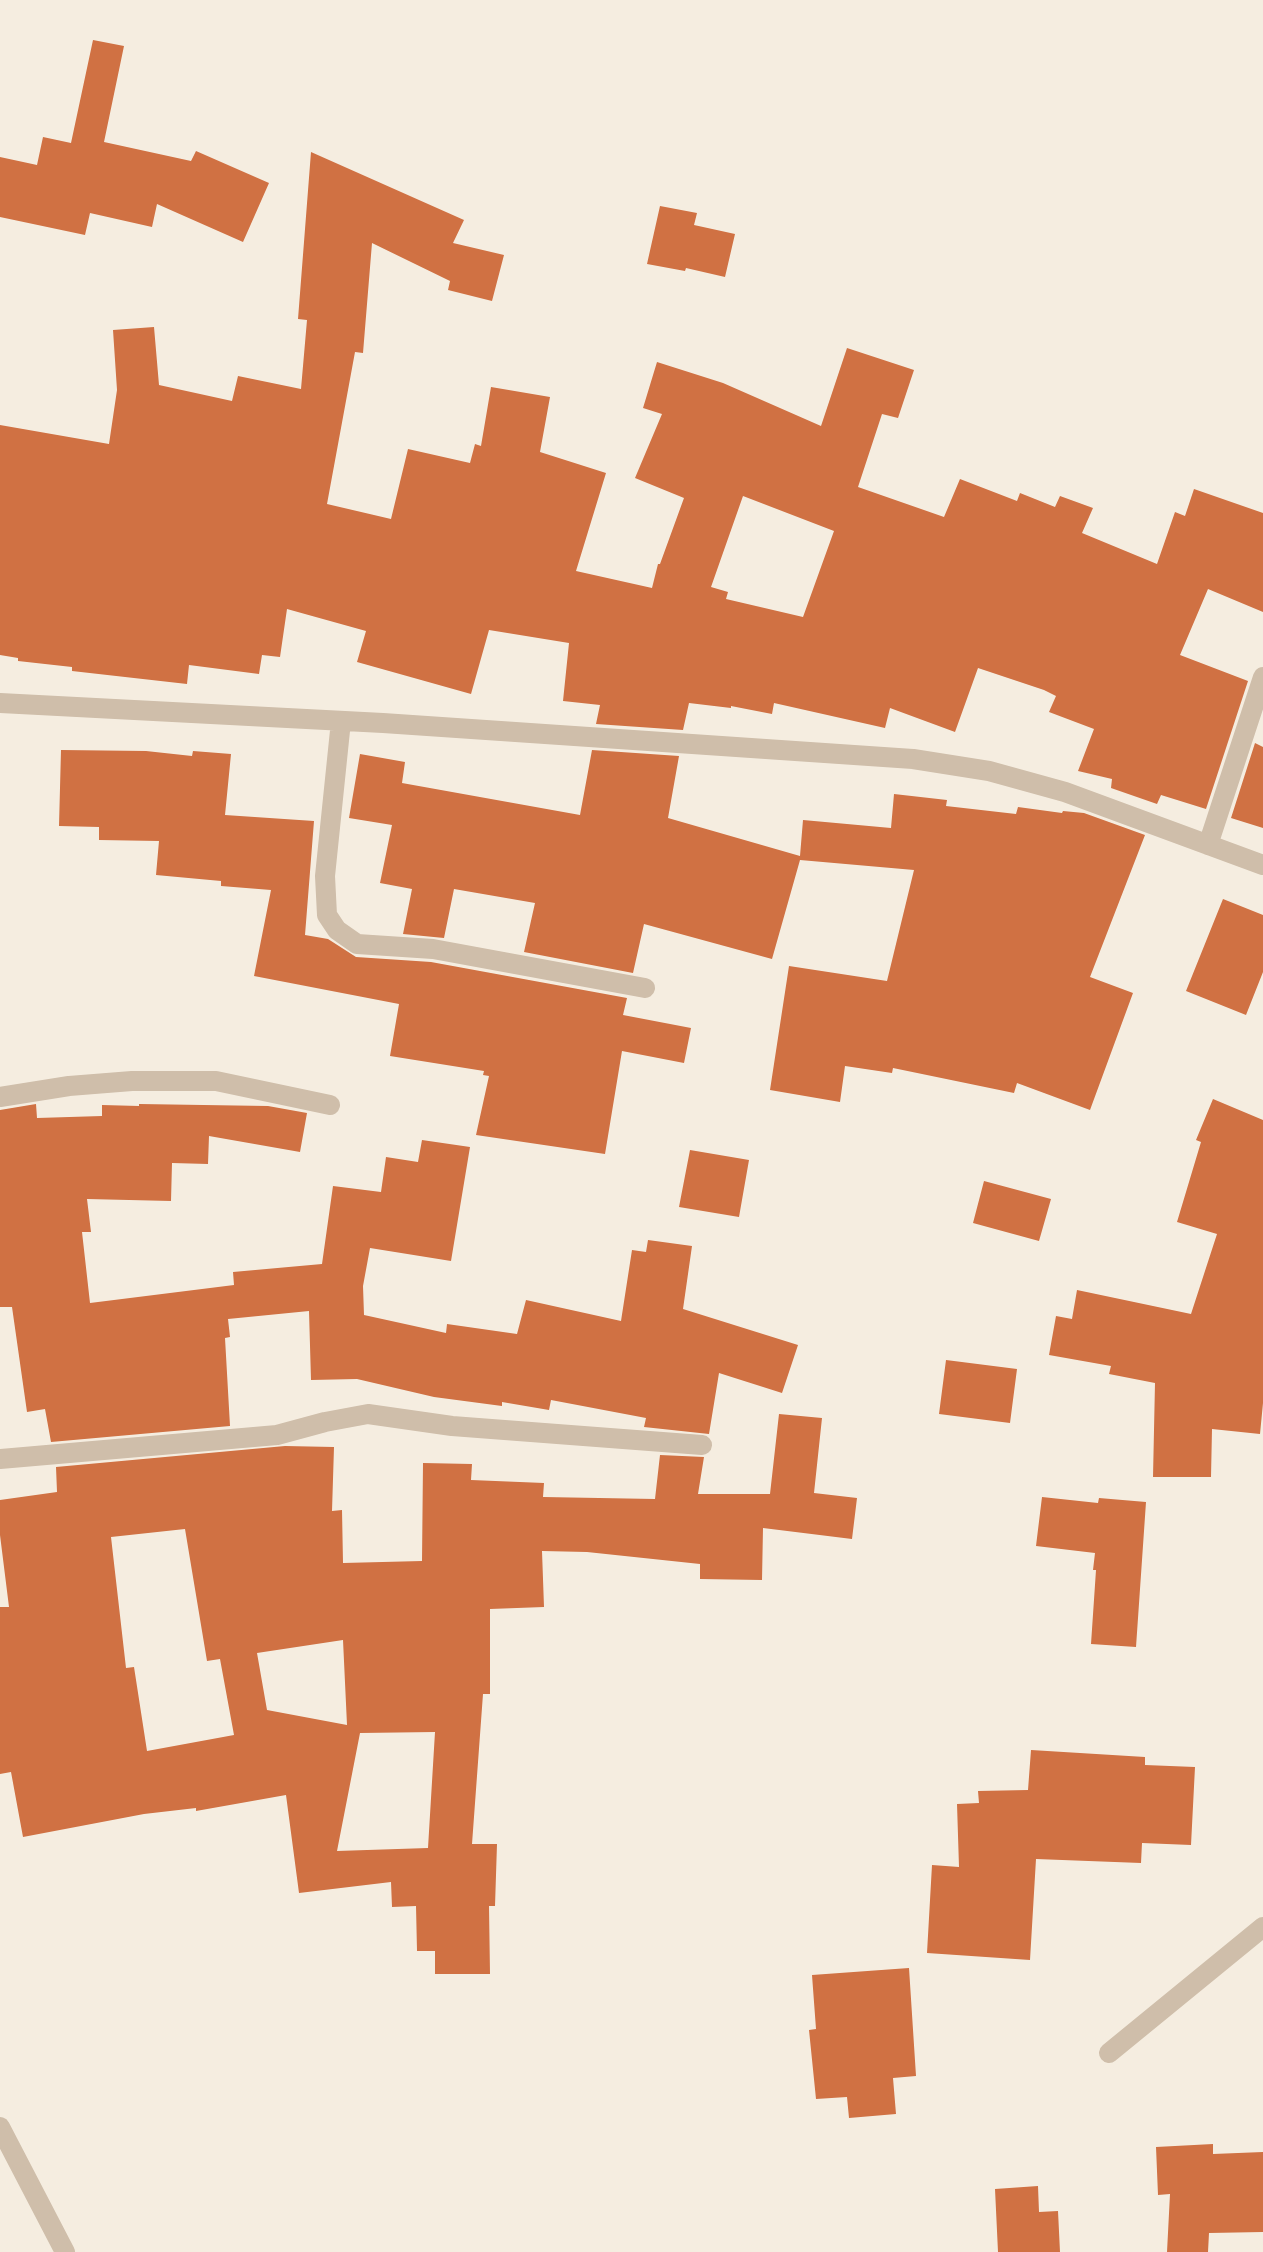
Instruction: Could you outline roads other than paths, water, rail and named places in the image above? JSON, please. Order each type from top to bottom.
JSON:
[{"type":"street","points":[[1208,845],[1263,677]]},
{"type":"street","points":[[0,703],[341,721],[913,759],[989,771],[1065,792],[1263,865]]},
{"type":"street","points":[[341,721],[325,876],[327,915],[337,930],[357,944],[433,949],[645,988]]},
{"type":"street","points":[[0,1097],[69,1086],[132,1081],[216,1081],[330,1105]]},
{"type":"street","points":[[0,1459],[277,1435],[368,1414],[452,1426],[702,1445]]},
{"type":"street","points":[[1109,2053],[1263,1927]]},
{"type":"street","points":[[0,2127],[65,2252]]}]
